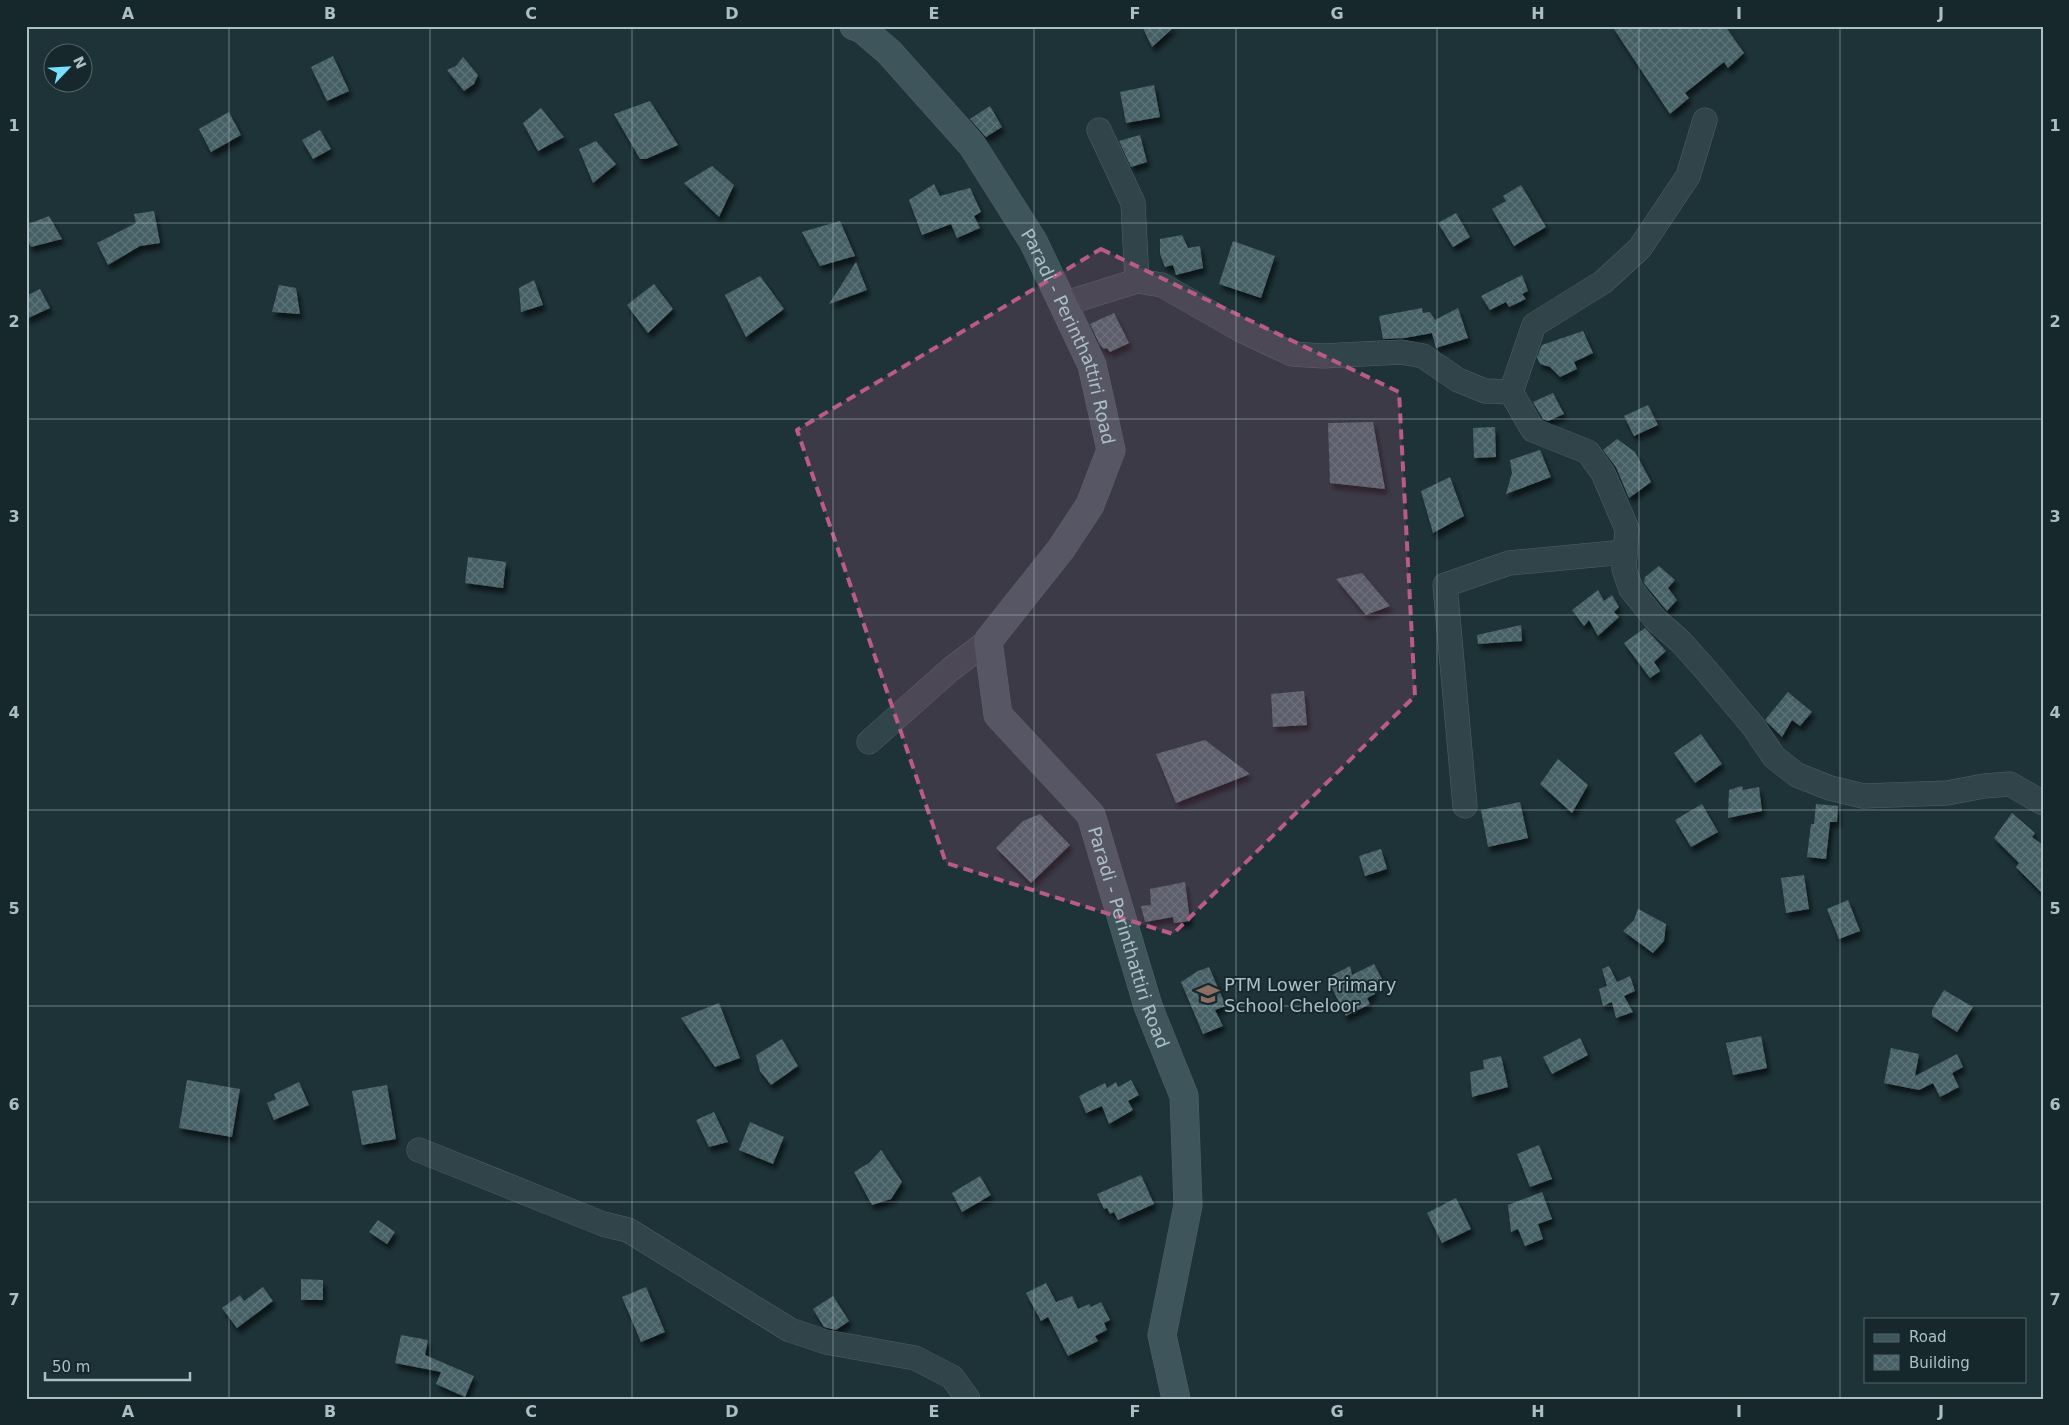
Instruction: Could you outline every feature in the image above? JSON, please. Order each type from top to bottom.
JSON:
[{"type":"main road","name":"Paradi - Perinthattiri Road","points":[[854,26],[862,29],[889,52],[972,145],[1033,241],[1092,365],[1111,450],[1090,505],[1061,549],[988,641],[998,715],[1091,815],[1148,1006],[1184,1096],[1188,1205],[1162,1336],[1176,1399]]},
{"type":"street","points":[[1705,120],[1688,176],[1640,248],[1603,282],[1534,325],[1512,392],[1533,430],[1588,452],[1603,473],[1627,529],[1624,569],[1631,589],[1656,620],[1681,642],[1706,670],[1753,726],[1774,757],[1797,775],[1830,788],[1863,796],[1947,793],[1984,786],[2010,784],[2043,803]]},
{"type":"street","points":[[1099,130],[1133,203],[1137,281]]},
{"type":"street","points":[[1063,304],[1137,281],[1162,285],[1241,330],[1292,354],[1323,356],[1402,352],[1423,356],[1458,380],[1484,391],[1512,392]]},
{"type":"street","points":[[1465,806],[1444,585],[1508,562],[1625,552]]},
{"type":"street","points":[[869,742],[951,669],[988,641]]},
{"type":"street","points":[[419,1150],[602,1224],[628,1230],[790,1330],[826,1342],[915,1358],[952,1377],[968,1399]]},
{"type":"highlighted area","points":[[1101,249],[1399,392],[1415,696],[1173,934],[946,863],[797,430]]},
{"type":"building","points":[[1142,26],[1175,26],[1152,47]]},
{"type":"building","points":[[1612,26],[1725,26],[1744,53],[1728,68],[1724,62],[1685,93],[1689,98],[1670,114]]},
{"type":"building","points":[[333,56],[349,91],[327,101],[311,67]]},
{"type":"building","points":[[463,57],[478,75],[474,84],[464,91],[447,70],[456,66]]},
{"type":"building","points":[[1154,85],[1160,117],[1126,123],[1120,92]]},
{"type":"building","points":[[650,101],[678,145],[646,159],[640,159],[614,114]]},
{"type":"building","points":[[990,106],[1002,127],[986,137],[970,119]]},
{"type":"building","points":[[541,108],[564,137],[538,151],[523,123]]},
{"type":"building","points":[[229,112],[241,135],[211,152],[199,129]]},
{"type":"building","points":[[320,130],[331,149],[313,159],[302,140]]},
{"type":"building","points":[[1140,135],[1147,162],[1131,167],[1119,141]]},
{"type":"building","points":[[596,141],[616,164],[593,183],[579,149]]},
{"type":"building","points":[[712,166],[734,185],[719,217],[684,183]]},
{"type":"building","points":[[934,184],[940,196],[970,188],[981,212],[974,216],[980,228],[957,238],[951,224],[922,235],[909,200]]},
{"type":"building","points":[[1521,185],[1546,227],[1514,246],[1492,209],[1506,201],[1503,196]]},
{"type":"building","points":[[154,211],[160,243],[140,246],[108,265],[97,243],[136,223],[134,214]]},
{"type":"building","points":[[1456,213],[1470,237],[1453,247],[1438,223]]},
{"type":"building","points":[[49,216],[62,239],[31,247],[26,238],[26,225]]},
{"type":"building","points":[[840,221],[855,256],[820,266],[802,232]]},
{"type":"building","points":[[1182,235],[1188,248],[1200,246],[1203,268],[1176,275],[1173,265],[1165,267],[1160,254],[1160,239]]},
{"type":"building","points":[[1233,241],[1275,256],[1261,298],[1219,284]]},
{"type":"building","points":[[856,262],[867,290],[829,304]]},
{"type":"building","points":[[1522,275],[1528,291],[1522,294],[1526,299],[1509,307],[1506,302],[1490,310],[1481,296]]},
{"type":"building","points":[[760,276],[784,309],[746,337],[725,295]]},
{"type":"building","points":[[534,280],[543,305],[521,312],[519,288]]},
{"type":"building","points":[[654,284],[673,309],[648,333],[627,305]]},
{"type":"building","points":[[279,285],[296,288],[300,314],[272,312]]},
{"type":"building","points":[[40,289],[50,308],[26,319],[26,296]]},
{"type":"building","points":[[1422,308],[1423,313],[1430,312],[1435,320],[1458,308],[1468,338],[1436,348],[1432,333],[1405,338],[1383,339],[1379,316]]},
{"type":"building","points":[[1114,313],[1129,343],[1110,352],[1107,348],[1104,349],[1100,345],[1090,324]]},
{"type":"building","points":[[1583,331],[1593,353],[1574,362],[1577,369],[1560,377],[1550,367],[1540,364],[1537,357],[1542,345]]},
{"type":"building","points":[[1553,393],[1564,414],[1548,421],[1543,419],[1533,402]]},
{"type":"building","points":[[1648,405],[1658,425],[1634,436],[1624,416]]},
{"type":"building","points":[[1373,422],[1385,489],[1330,483],[1328,423]]},
{"type":"building","points":[[1495,427],[1496,457],[1474,458],[1473,428]]},
{"type":"building","points":[[1617,439],[1635,452],[1651,482],[1629,498],[1616,467],[1603,450]]},
{"type":"building","points":[[1540,450],[1551,477],[1506,494],[1512,473],[1510,460]]},
{"type":"building","points":[[1450,477],[1464,516],[1433,533],[1421,491]]},
{"type":"building","points":[[468,557],[506,562],[503,588],[465,583]]},
{"type":"building","points":[[1659,566],[1675,580],[1668,588],[1677,600],[1667,611],[1644,583],[1645,577]]},
{"type":"building","points":[[1362,573],[1390,606],[1366,615],[1336,579]]},
{"type":"building","points":[[1598,590],[1604,601],[1612,595],[1619,607],[1614,612],[1619,617],[1598,636],[1589,620],[1584,626],[1572,610]]},
{"type":"building","points":[[1521,625],[1522,641],[1478,644],[1477,635]]},
{"type":"building","points":[[1645,628],[1666,651],[1654,662],[1660,671],[1650,678],[1624,643]]},
{"type":"building","points":[[1304,691],[1307,725],[1273,727],[1271,694]]},
{"type":"building","points":[[1788,692],[1812,712],[1800,726],[1792,720],[1782,737],[1765,720]]},
{"type":"building","points":[[1701,734],[1722,764],[1695,783],[1674,753]]},
{"type":"building","points":[[1205,740],[1250,774],[1176,803],[1156,754]]},
{"type":"building","points":[[1558,759],[1588,785],[1572,813],[1540,784]]},
{"type":"building","points":[[1742,786],[1743,790],[1759,787],[1762,811],[1728,818],[1729,790]]},
{"type":"building","points":[[1520,802],[1528,838],[1488,847],[1481,810]]},
{"type":"building","points":[[1702,804],[1718,832],[1691,847],[1675,820]]},
{"type":"building","points":[[1816,804],[1838,806],[1837,822],[1830,822],[1826,859],[1807,857],[1811,824],[1814,824]]},
{"type":"building","points":[[2012,813],[2035,833],[2032,837],[2043,845],[2043,894],[2016,867],[2019,863],[1994,838]]},
{"type":"building","points":[[1040,814],[1070,845],[1031,883],[996,848],[1023,821]]},
{"type":"building","points":[[1381,849],[1387,869],[1365,876],[1359,856]]},
{"type":"building","points":[[1804,875],[1809,909],[1786,913],[1781,878]]},
{"type":"building","points":[[1185,882],[1190,921],[1174,923],[1173,917],[1145,922],[1141,906],[1151,905],[1150,889]]},
{"type":"building","points":[[1848,900],[1860,931],[1839,939],[1827,909]]},
{"type":"building","points":[[1638,909],[1666,924],[1664,941],[1653,953],[1623,931],[1634,920]]},
{"type":"building","points":[[1374,964],[1383,981],[1372,989],[1375,994],[1367,998],[1370,1004],[1346,1016],[1327,978],[1350,966],[1352,975]]},
{"type":"building","points":[[1609,966],[1617,982],[1630,976],[1635,991],[1624,996],[1633,1012],[1616,1018],[1612,1002],[1603,1006],[1599,989],[1607,986],[1602,969]]},
{"type":"building","points":[[1209,967],[1226,1006],[1215,1010],[1223,1026],[1203,1034],[1181,982],[1198,971]]},
{"type":"building","points":[[1944,990],[1973,1007],[1957,1032],[1932,1016],[1932,1010]]},
{"type":"building","points":[[719,1003],[740,1058],[715,1067],[681,1018]]},
{"type":"building","points":[[1761,1036],[1767,1068],[1733,1075],[1726,1043]]},
{"type":"building","points":[[1580,1038],[1588,1055],[1552,1074],[1543,1057]]},
{"type":"building","points":[[782,1039],[798,1066],[771,1085],[760,1071],[756,1055]]},
{"type":"building","points":[[1891,1048],[1919,1054],[1915,1076],[1957,1054],[1963,1067],[1952,1073],[1959,1087],[1940,1097],[1933,1083],[1919,1090],[1884,1083]]},
{"type":"building","points":[[1501,1056],[1508,1087],[1472,1097],[1470,1072],[1484,1069],[1483,1060]]},
{"type":"building","points":[[187,1080],[240,1089],[232,1137],[179,1128]]},
{"type":"building","points":[[1131,1080],[1139,1095],[1128,1101],[1133,1110],[1109,1124],[1102,1106],[1086,1113],[1079,1096],[1105,1083],[1107,1088],[1116,1082],[1118,1087]]},
{"type":"building","points":[[299,1082],[309,1105],[274,1120],[267,1103],[276,1099],[274,1094]]},
{"type":"building","points":[[387,1085],[396,1139],[362,1145],[352,1091]]},
{"type":"building","points":[[714,1112],[728,1142],[709,1147],[696,1120]]},
{"type":"building","points":[[750,1122],[784,1137],[773,1164],[739,1150]]},
{"type":"building","points":[[1539,1145],[1552,1179],[1530,1187],[1517,1154]]},
{"type":"building","points":[[881,1150],[902,1182],[891,1199],[872,1205],[854,1172],[869,1163]]},
{"type":"building","points":[[1141,1175],[1154,1204],[1118,1220],[1114,1212],[1110,1214],[1107,1208],[1104,1209],[1097,1194]]},
{"type":"building","points":[[980,1176],[991,1195],[962,1212],[952,1193]]},
{"type":"building","points":[[1542,1192],[1552,1219],[1538,1224],[1543,1239],[1525,1246],[1518,1229],[1511,1232],[1508,1205]]},
{"type":"building","points":[[1456,1198],[1471,1229],[1442,1243],[1427,1213]]},
{"type":"building","points":[[378,1220],[395,1232],[387,1244],[369,1232]]},
{"type":"building","points":[[301,1279],[323,1280],[323,1300],[301,1300]]},
{"type":"building","points":[[1046,1283],[1056,1302],[1072,1296],[1078,1309],[1089,1304],[1091,1307],[1101,1302],[1110,1320],[1104,1323],[1107,1330],[1095,1336],[1098,1341],[1068,1356],[1048,1317],[1041,1321],[1026,1293]]},
{"type":"building","points":[[263,1287],[273,1301],[237,1328],[222,1308],[240,1295],[244,1301]]},
{"type":"building","points":[[646,1287],[665,1332],[641,1342],[622,1297]]},
{"type":"building","points":[[833,1296],[849,1321],[836,1330],[824,1327],[813,1309]]},
{"type":"building","points":[[401,1335],[428,1340],[425,1355],[474,1376],[465,1397],[436,1384],[441,1372],[395,1363]]},
{"type":"place","name":"PTM Lower Primary School Cheloor","points":[[1208,994]]}]
